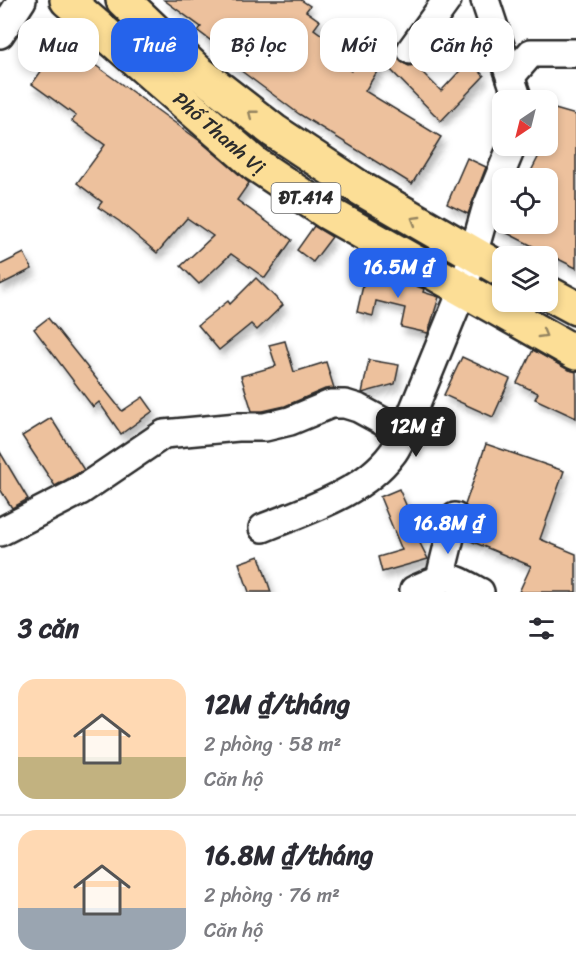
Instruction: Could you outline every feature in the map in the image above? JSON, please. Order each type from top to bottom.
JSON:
[{"type":"main road","name":"Phố Thanh Vị","points":[[67,0],[255,164],[328,213],[576,353]]},
{"type":"main road","name":"Phố Thanh Vị","points":[[123,0],[197,71],[274,131],[360,188],[492,264]]},
{"type":"main road","points":[[558,298],[576,308]]},
{"type":"street","points":[[0,34],[22,0]]},
{"type":"street","points":[[434,18],[447,0]]},
{"type":"street","points":[[485,0],[515,88]]},
{"type":"street","points":[[515,88],[531,53],[576,52]]},
{"type":"street","points":[[263,528],[343,495],[382,466],[394,452],[404,433],[463,289],[486,209],[508,156]]},
{"type":"street","points":[[0,532],[80,491],[164,434],[238,427],[265,427],[290,421],[331,404],[345,404],[358,408],[404,433]]},
{"type":"street","points":[[440,578],[455,517]]},
{"type":"street","points":[[414,590],[440,578],[451,578],[480,592]]},
{"type":"building","points":[[164,0],[301,0],[310,6],[306,11],[320,21],[314,29],[320,33],[320,72],[377,72],[365,91],[441,137],[412,184],[299,114],[242,72],[308,72],[308,18],[210,18],[210,40],[198,31],[201,27],[198,25],[198,18],[189,18]]},
{"type":"building","points":[[397,57],[409,66],[409,72],[422,72],[441,91],[459,72],[480,72],[484,76],[441,121],[393,72],[397,72]]},
{"type":"building","points":[[99,68],[200,141],[249,183],[237,200],[292,240],[265,278],[231,254],[199,284],[181,266],[213,236],[187,218],[157,253],[119,221],[98,207],[102,202],[77,183],[105,145],[72,121],[76,116],[32,84],[40,72],[99,72]]},
{"type":"building","points":[[558,110],[576,115],[576,268],[558,259],[558,246],[533,246],[509,234],[558,234],[558,168],[533,168],[539,156],[558,156]]},
{"type":"building","points":[[467,158],[486,167],[468,214],[447,204]]},
{"type":"building","points":[[314,226],[332,237],[313,262],[297,250]]},
{"type":"building","points":[[24,253],[32,269],[0,285],[0,265]]},
{"type":"building","points":[[367,268],[403,277],[412,282],[411,284],[424,289],[423,292],[439,297],[428,333],[401,327],[405,308],[376,301],[373,316],[357,312]]},
{"type":"building","points":[[256,278],[283,305],[257,330],[251,324],[219,350],[198,325],[228,301],[230,304]]},
{"type":"building","points":[[48,318],[122,411],[143,397],[153,411],[121,434],[99,402],[93,407],[34,329]]},
{"type":"building","points":[[285,341],[294,372],[326,362],[334,388],[325,389],[285,406],[252,411],[241,376],[276,366],[269,345]]},
{"type":"building","points":[[533,350],[576,372],[576,418],[535,399],[538,393],[517,383]]},
{"type":"building","points":[[462,357],[510,379],[493,417],[444,395]]},
{"type":"building","points":[[369,360],[399,365],[395,384],[362,393]]},
{"type":"building","points":[[51,418],[84,470],[55,486],[22,436]]},
{"type":"building","points":[[486,444],[564,471],[540,539],[576,554],[576,592],[519,592],[531,566],[466,539],[470,512],[465,505]]},
{"type":"building","points":[[0,452],[28,499],[12,508],[0,489]]},
{"type":"building","points":[[399,489],[411,516],[405,514],[428,559],[382,572],[378,557],[402,550],[380,497]]},
{"type":"building","points":[[259,556],[271,592],[249,592],[239,563]]}]
